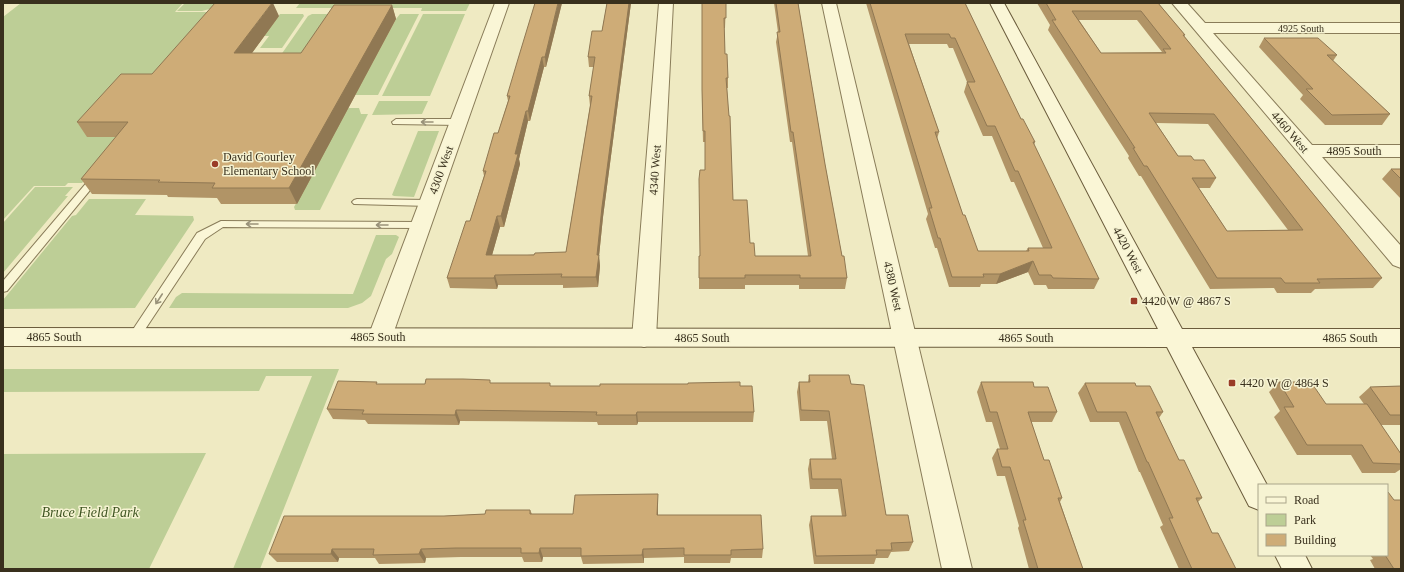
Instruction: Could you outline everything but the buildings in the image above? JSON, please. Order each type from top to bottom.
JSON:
[{"type":"street","name":"4300 West","points":[[380,337],[502,3]]},
{"type":"street","name":"4340 West","points":[[644,338],[666,3]]},
{"type":"street","name":"4380 West","points":[[829,3],[957,569]]},
{"type":"street","name":"4420 West","points":[[997,3],[1258,495]]},
{"type":"street","name":"4460 West","points":[[1180,3],[1401,260]]},
{"type":"street","name":"4925 South","points":[[1201,28],[1401,28]]},
{"type":"street","name":"4895 South","points":[[1307,151],[1401,151]]},
{"type":"street","name":"4865 South","points":[[3,337],[1401,338]]},
{"type":"street","points":[[1290,556],[1297,569]]},
{"type":"lane","points":[[396,122],[458,122]]},
{"type":"lane","points":[[3,288],[105,166]]},
{"type":"lane","points":[[357,202],[429,203]]},
{"type":"lane","points":[[134,337],[201,236],[221,224],[421,225]]},
{"type":"green space","points":[[21,3],[183,3],[175,12],[211,12],[122,135],[82,183],[68,183],[65,186],[34,186],[3,220],[3,17]]},
{"type":"green space","points":[[185,3],[233,3],[202,11],[177,11]]},
{"type":"green space","points":[[300,3],[470,3],[466,11],[421,11],[422,8],[296,8]]},
{"type":"green space","points":[[280,14],[303,14],[304,16],[282,48],[260,48],[269,36],[264,36]]},
{"type":"green space","points":[[312,14],[345,14],[311,62],[276,62],[308,16]]},
{"type":"green space","points":[[400,14],[419,14],[378,95],[355,95],[396,19]]},
{"type":"green space","points":[[423,14],[465,14],[430,96],[382,96]]},
{"type":"green space","points":[[379,101],[428,101],[422,114],[372,115]]},
{"type":"green space","points":[[348,108],[359,108],[361,114],[368,114],[320,210],[295,210],[294,207]]},
{"type":"green space","points":[[418,131],[439,131],[414,197],[394,196],[392,195]]},
{"type":"green space","points":[[35,187],[73,187],[65,196],[68,196],[3,273],[3,223]]},
{"type":"green space","points":[[89,199],[146,199],[135,215],[193,216],[194,220],[135,308],[3,309],[3,300],[72,216],[76,215]]},
{"type":"green space","points":[[376,235],[396,235],[399,237],[392,254],[386,259],[371,296],[362,303],[348,308],[169,308],[176,297],[182,293],[353,294]]},
{"type":"green space","points":[[3,369],[339,369],[260,569],[233,569],[312,376],[266,376],[259,391],[3,392]]},
{"type":"green space","name":"Bruce Field Park","points":[[206,453],[149,569],[3,569],[3,454]]},
{"type":"place","name":"David Gourley Elementary School","points":[[215,164]]},
{"type":"place","name":"4420 W @ 4867 S","points":[[1134,301]]},
{"type":"place","name":"4420 W @ 4864 S","points":[[1232,383]]}]
